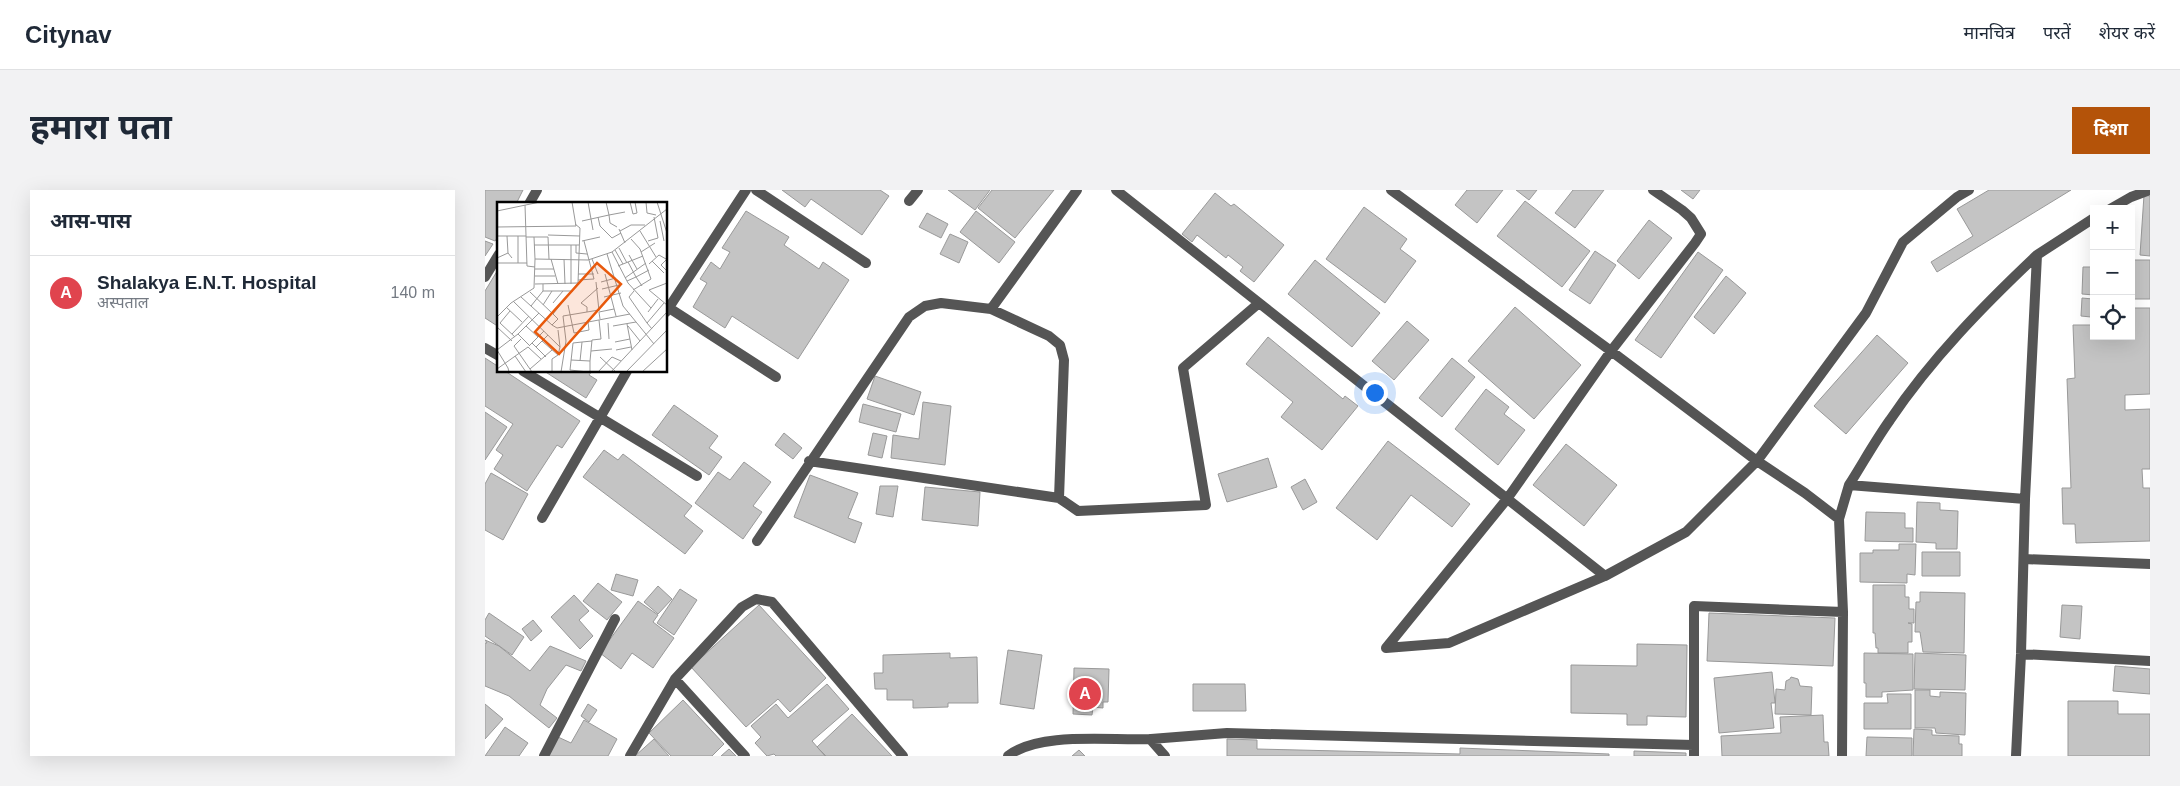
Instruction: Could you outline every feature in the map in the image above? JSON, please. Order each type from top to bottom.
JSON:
[{"type":"street","points":[[530,202],[537,190]]},
{"type":"street","points":[[746,190],[667,308],[776,377]]},
{"type":"street","points":[[756,190],[866,263]]},
{"type":"street","points":[[909,201],[918,190]]},
{"type":"street","points":[[991,308],[1077,190]]},
{"type":"street","points":[[1117,190],[1605,576]]},
{"type":"street","points":[[1391,190],[1611,351],[1757,462],[1805,493],[1839,519]]},
{"type":"street","points":[[1653,190],[1683,210],[1691,218],[1701,234],[1690,252],[1611,351],[1507,499],[1386,648],[1449,643],[1605,576],[1686,532],[1757,462],[1866,313],[1903,242],[1957,197],[1969,190]]},
{"type":"street","points":[[2117,205],[2149,190]]},
{"type":"street","points":[[1842,756],[1843,612],[1839,519],[1849,485],[1890,420],[1937,359],[1989,302],[2037,255],[2090,221]]},
{"type":"street","points":[[2016,756],[2025,499],[2037,255]]},
{"type":"street","points":[[485,277],[497,257]]},
{"type":"street","points":[[757,540],[809,461],[909,317],[925,306],[941,303],[991,308],[1049,336],[1060,345],[1064,360],[1059,498]]},
{"type":"street","points":[[809,461],[1059,498],[1078,511],[1206,505],[1183,368],[1259,303]]},
{"type":"street","points":[[485,348],[497,355]]},
{"type":"street","points":[[525,372],[599,419],[697,476]]},
{"type":"street","points":[[542,518],[626,372]]},
{"type":"street","points":[[1849,485],[2025,499]]},
{"type":"street","points":[[2024,559],[2150,564]]},
{"type":"street","points":[[631,756],[675,679],[742,607],[756,599],[772,602],[903,756]]},
{"type":"street","points":[[1694,756],[1694,606],[1843,612]]},
{"type":"street","points":[[544,756],[615,619]]},
{"type":"street","points":[[2021,654],[2150,662]]},
{"type":"street","points":[[675,679],[745,756]]},
{"type":"street","points":[[1008,756],[1028,744],[1046,741],[1150,739],[1227,733],[1694,745]]},
{"type":"street","points":[[1150,739],[1165,756]]},
{"type":"building","points":[[485,190],[523,190],[517,202],[497,202],[497,238],[495,241],[485,237]]},
{"type":"building","points":[[782,190],[880,190],[889,196],[862,235],[811,199],[805,207]]},
{"type":"building","points":[[948,190],[990,190],[975,210]]},
{"type":"building","points":[[992,190],[1054,190],[1015,238],[978,208]]},
{"type":"building","points":[[1467,190],[1503,190],[1477,223],[1455,205]]},
{"type":"building","points":[[1516,190],[1537,190],[1529,200]]},
{"type":"building","points":[[1573,190],[1604,190],[1575,228],[1555,213]]},
{"type":"building","points":[[1681,190],[1700,190],[1693,199]]},
{"type":"building","points":[[1989,190],[2071,190],[1937,272],[1931,262],[1973,236],[1957,209]]},
{"type":"building","points":[[1215,193],[1231,206],[1234,204],[1284,245],[1254,282],[1240,271],[1243,267],[1228,255],[1226,258],[1197,235],[1192,242],[1182,234]]},
{"type":"building","points":[[2144,195],[2150,196],[2150,256],[2140,255]]},
{"type":"building","points":[[1525,201],[1590,251],[1562,287],[1497,236]]},
{"type":"building","points":[[1364,207],[1407,239],[1400,249],[1416,261],[1385,303],[1326,259]]},
{"type":"building","points":[[746,211],[789,237],[784,245],[819,269],[823,262],[849,280],[798,359],[732,316],[725,328],[693,307],[707,283],[700,279],[711,262],[720,269],[730,252],[722,248]]},
{"type":"building","points":[[976,211],[1015,242],[999,263],[960,232]]},
{"type":"building","points":[[927,213],[948,224],[941,238],[919,227]]},
{"type":"building","points":[[1649,220],[1672,238],[1639,279],[1617,261]]},
{"type":"building","points":[[950,234],[968,242],[959,263],[940,254]]},
{"type":"building","points":[[485,241],[493,244],[485,256]]},
{"type":"building","points":[[1595,251],[1616,265],[1590,304],[1569,290]]},
{"type":"building","points":[[1698,252],[1723,270],[1661,358],[1635,340]]},
{"type":"building","points":[[1315,260],[1380,313],[1352,347],[1288,294]]},
{"type":"building","points":[[2135,260],[2150,260],[2150,299],[2135,299]]},
{"type":"building","points":[[2083,267],[2090,267],[2090,295],[2082,294]]},
{"type":"building","points":[[497,271],[497,326],[485,318],[485,291]]},
{"type":"building","points":[[1726,276],[1746,293],[1714,334],[1694,317]]},
{"type":"building","points":[[2082,298],[2090,299],[2090,317],[2081,316]]},
{"type":"building","points":[[1515,307],[1581,365],[1534,419],[1468,361]]},
{"type":"building","points":[[2135,308],[2150,308],[2150,394],[2125,395],[2125,410],[2150,409],[2150,469],[2142,469],[2143,488],[2150,488],[2150,541],[2076,543],[2075,524],[2063,524],[2062,488],[2071,488],[2067,379],[2075,378],[2073,325],[2090,325],[2090,340],[2135,340]]},
{"type":"building","points":[[1407,321],[1429,340],[1394,380],[1372,361]]},
{"type":"building","points":[[1877,335],[1908,363],[1846,434],[1814,406]]},
{"type":"building","points":[[1268,337],[1343,399],[1345,396],[1358,406],[1322,450],[1281,417],[1293,402],[1246,364]]},
{"type":"building","points":[[485,358],[497,366],[497,372],[506,372],[580,421],[562,448],[557,445],[527,491],[494,469],[503,455],[496,450],[513,424],[485,406]]},
{"type":"building","points":[[1452,358],[1475,377],[1442,417],[1419,398]]},
{"type":"building","points":[[546,372],[591,372],[589,375],[597,380],[586,398]]},
{"type":"building","points":[[875,376],[921,392],[914,415],[867,399]]},
{"type":"building","points":[[1486,389],[1509,407],[1504,414],[1525,430],[1498,465],[1455,429]]},
{"type":"building","points":[[923,402],[951,406],[945,465],[891,458],[893,435],[919,439]]},
{"type":"building","points":[[863,404],[901,414],[896,432],[859,422]]},
{"type":"building","points":[[674,405],[718,436],[709,448],[722,457],[709,475],[652,435]]},
{"type":"building","points":[[485,412],[507,427],[485,460]]},
{"type":"building","points":[[784,433],[802,448],[793,459],[775,445]]},
{"type":"building","points":[[873,433],[887,436],[882,458],[868,455]]},
{"type":"building","points":[[1388,441],[1470,504],[1452,527],[1411,495],[1377,540],[1336,508]]},
{"type":"building","points":[[1566,444],[1617,485],[1584,526],[1533,485]]},
{"type":"building","points":[[604,450],[618,460],[623,454],[692,506],[684,516],[703,531],[685,554],[583,477]]},
{"type":"building","points":[[1268,458],[1277,487],[1227,502],[1218,474]]},
{"type":"building","points":[[744,462],[771,482],[753,506],[762,512],[743,539],[695,503],[718,472],[730,480]]},
{"type":"building","points":[[491,473],[528,494],[503,540],[485,530],[485,484]]},
{"type":"building","points":[[810,475],[858,493],[848,518],[862,523],[855,543],[794,517]]},
{"type":"building","points":[[1305,479],[1317,502],[1303,510],[1291,487]]},
{"type":"building","points":[[880,486],[898,486],[893,517],[876,514]]},
{"type":"building","points":[[925,487],[980,492],[978,526],[922,520]]},
{"type":"building","points":[[1917,502],[1940,503],[1940,510],[1958,511],[1957,549],[1936,549],[1936,543],[1916,542]]},
{"type":"building","points":[[1866,512],[1905,513],[1905,528],[1913,528],[1913,542],[1865,541]]},
{"type":"building","points":[[1899,544],[1916,544],[1915,575],[1907,574],[1907,583],[1860,582],[1860,553],[1873,553],[1873,550],[1899,550]]},
{"type":"building","points":[[1922,552],[1960,552],[1960,576],[1922,576]]},
{"type":"building","points":[[616,574],[638,580],[633,596],[611,590]]},
{"type":"building","points":[[598,583],[622,602],[607,620],[583,601]]},
{"type":"building","points":[[1873,585],[1905,585],[1905,597],[1909,597],[1909,609],[1914,609],[1914,623],[1908,623],[1912,624],[1912,642],[1908,642],[1908,653],[1878,653],[1875,633],[1873,633]]},
{"type":"building","points":[[658,586],[672,599],[658,614],[644,602]]},
{"type":"building","points":[[680,589],[697,600],[674,635],[657,623]]},
{"type":"building","points":[[1920,592],[1965,593],[1964,653],[1923,652],[1920,632],[1915,632],[1916,602],[1920,602]]},
{"type":"building","points":[[574,595],[589,611],[579,620],[593,636],[580,649],[551,617]]},
{"type":"building","points":[[638,601],[658,615],[653,622],[674,638],[653,668],[632,653],[621,669],[600,653]]},
{"type":"building","points":[[759,605],[826,678],[790,712],[778,699],[746,727],[691,667]]},
{"type":"building","points":[[2062,605],[2082,606],[2080,639],[2060,637]]},
{"type":"building","points":[[489,613],[524,637],[512,655],[485,636],[485,620]]},
{"type":"building","points":[[1709,613],[1835,618],[1833,666],[1707,661]]},
{"type":"building","points":[[533,620],[542,631],[531,641],[522,629]]},
{"type":"building","points":[[485,640],[499,646],[530,671],[550,646],[586,661],[581,671],[566,665],[547,689],[540,705],[557,718],[549,728],[509,696],[485,686],[485,643],[487,643]]},
{"type":"building","points":[[1637,644],[1687,645],[1686,717],[1647,716],[1647,725],[1627,725],[1627,714],[1571,713],[1571,665],[1637,666]]},
{"type":"building","points":[[1008,650],[1042,655],[1034,709],[1000,704]]},
{"type":"building","points":[[950,653],[950,658],[977,657],[978,703],[948,703],[948,707],[913,708],[913,700],[887,700],[887,689],[875,689],[874,673],[883,673],[883,655]]},
{"type":"building","points":[[1864,653],[1913,654],[1913,690],[1882,692],[1882,697],[1866,697]]},
{"type":"building","points":[[1915,653],[1966,655],[1965,690],[1914,689]]},
{"type":"building","points":[[2115,666],[2150,669],[2150,694],[2113,691]]},
{"type":"building","points":[[1074,668],[1109,669],[1108,702],[1103,702],[1103,708],[1093,707],[1092,715],[1073,714]]},
{"type":"building","points":[[1772,672],[1775,703],[1771,703],[1774,728],[1719,733],[1714,678]]},
{"type":"building","points":[[1791,677],[1798,679],[1800,686],[1812,687],[1811,715],[1775,714],[1776,689],[1785,690],[1786,681]]},
{"type":"building","points":[[827,684],[849,709],[812,741],[825,756],[776,756],[774,754],[767,756],[755,743],[761,737],[751,726],[776,704],[788,718]]},
{"type":"building","points":[[1193,684],[1245,684],[1246,711],[1193,711]]},
{"type":"building","points":[[1915,690],[1930,690],[1930,696],[1940,697],[1940,692],[1966,693],[1965,735],[1936,733],[1935,728],[1915,728]]},
{"type":"building","points":[[1887,694],[1911,694],[1911,729],[1864,729],[1864,703],[1888,703]]},
{"type":"building","points":[[683,700],[724,744],[712,756],[671,756],[649,733]]},
{"type":"building","points":[[2068,701],[2118,701],[2118,714],[2150,714],[2150,756],[2068,756]]},
{"type":"building","points":[[485,704],[503,719],[485,739]]},
{"type":"building","points":[[588,704],[597,710],[589,722],[581,716]]},
{"type":"building","points":[[852,714],[892,756],[826,756],[817,747]]},
{"type":"building","points":[[1823,715],[1824,742],[1828,742],[1829,756],[1722,756],[1721,736],[1781,733],[1780,717]]},
{"type":"building","points":[[584,720],[617,739],[608,756],[547,756],[558,737],[571,743]]},
{"type":"building","points":[[505,727],[528,743],[519,756],[485,756]]},
{"type":"building","points":[[1914,729],[1932,730],[1932,735],[1959,736],[1959,744],[1962,744],[1962,756],[1913,756]]},
{"type":"building","points":[[1867,737],[1912,738],[1912,756],[1866,756]]},
{"type":"building","points":[[654,739],[669,756],[635,756]]},
{"type":"building","points":[[1227,739],[1257,740],[1257,749],[1460,754],[1460,748],[1609,754],[1609,756],[1227,756]]},
{"type":"building","points":[[729,749],[736,756],[721,756]]},
{"type":"building","points":[[1079,750],[1085,756],[1072,756]]},
{"type":"building","points":[[1634,751],[1686,753],[1686,756],[1634,756]]},
{"type":"place","name":"Shalakya E.N.T. Hospital","points":[[1085,694]]}]
